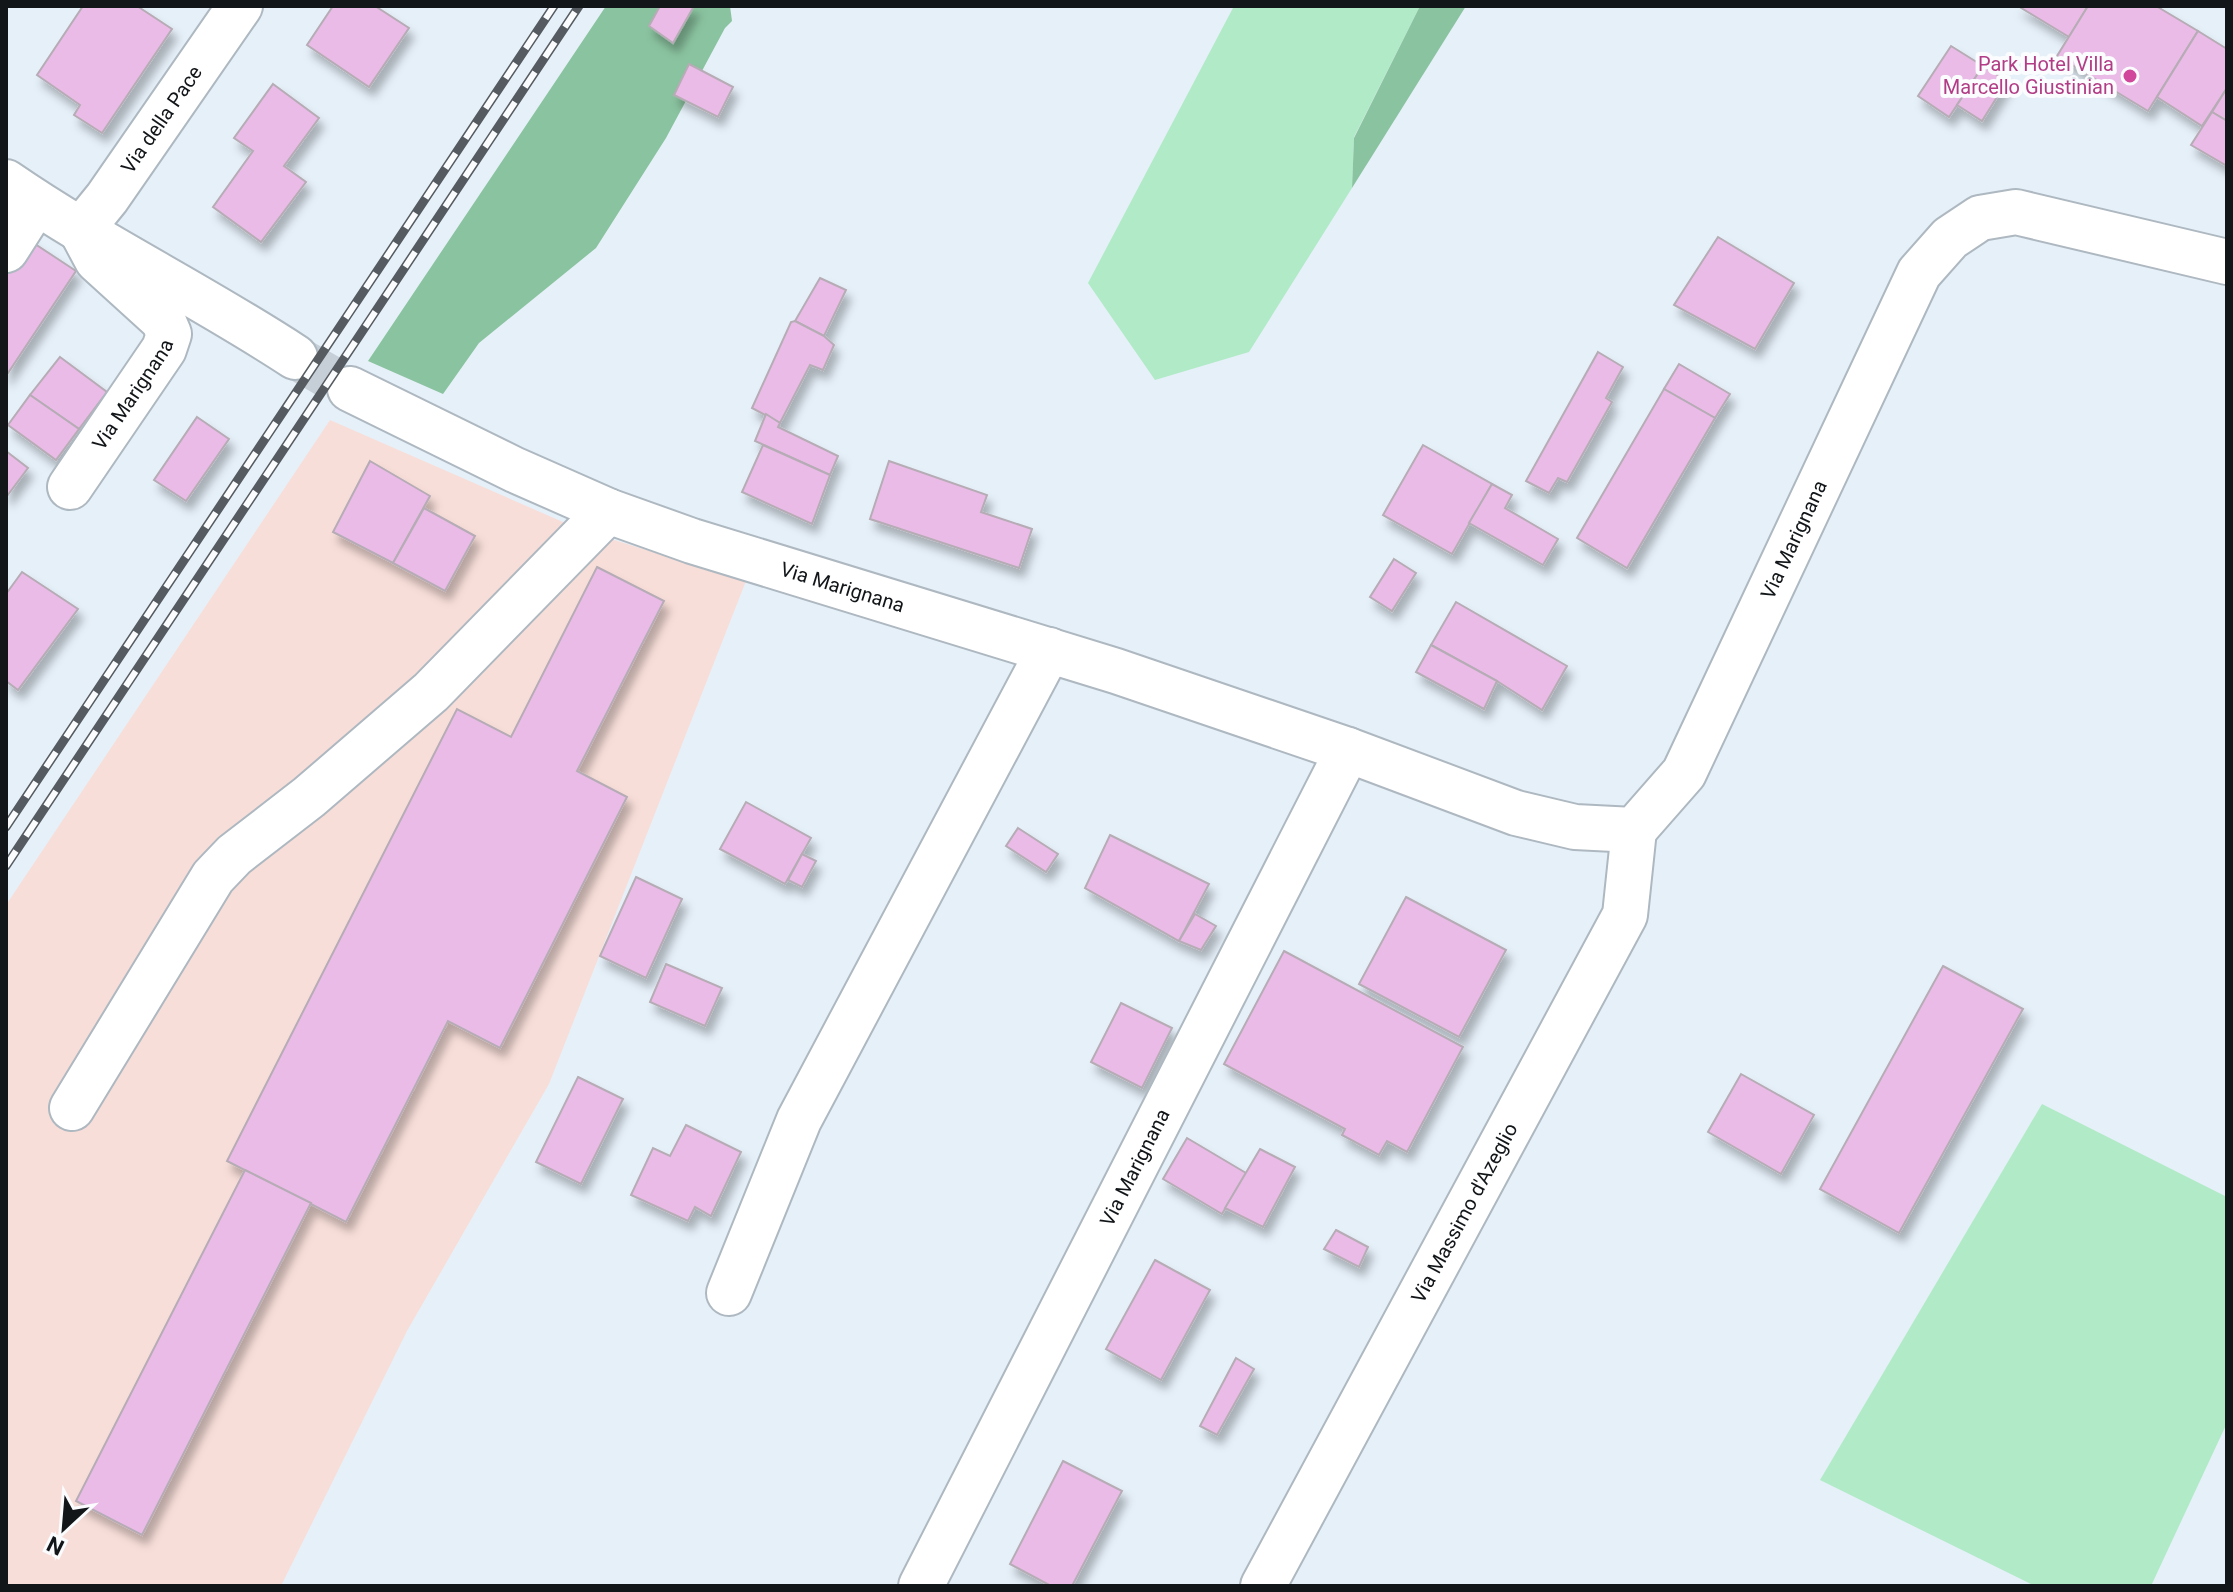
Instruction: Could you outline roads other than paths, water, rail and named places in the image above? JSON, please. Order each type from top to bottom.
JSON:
[{"type":"street","name":"Via della Pace","points":[[94,214],[240,6]]},
{"type":"street","name":"Via Marignana","points":[[6,250],[21,192],[94,214],[295,357]]},
{"type":"street","name":"Via Marignana","points":[[350,389],[515,470],[608,511],[692,541],[1049,650],[1348,750],[1516,813],[1575,827],[1634,830],[1684,773],[1919,273],[1950,238],[1980,218],[2016,212],[2227,262]]},
{"type":"street","name":"Via Marignana","points":[[70,487],[164,349],[169,334],[163,320],[97,260],[94,214]]},
{"type":"street","points":[[72,1108],[213,877],[234,855],[309,797],[431,692],[608,511]]},
{"type":"street","points":[[729,1293],[799,1120],[1049,650]]},
{"type":"street","name":"Via Marignana","points":[[921,1586],[1348,750]]},
{"type":"street","name":"Via Massimo d'Azeglio","points":[[1263,1586],[1625,915],[1634,830]]},
{"type":"tunnel","points":[[295,357],[350,389]]},
{"type":"railway","points":[[6,827],[554,6]]},
{"type":"railway","points":[[6,866],[579,6]]},
{"type":"place","name":"Park Hotel Villa Marcello Giustinian","points":[[2130,76]]}]
